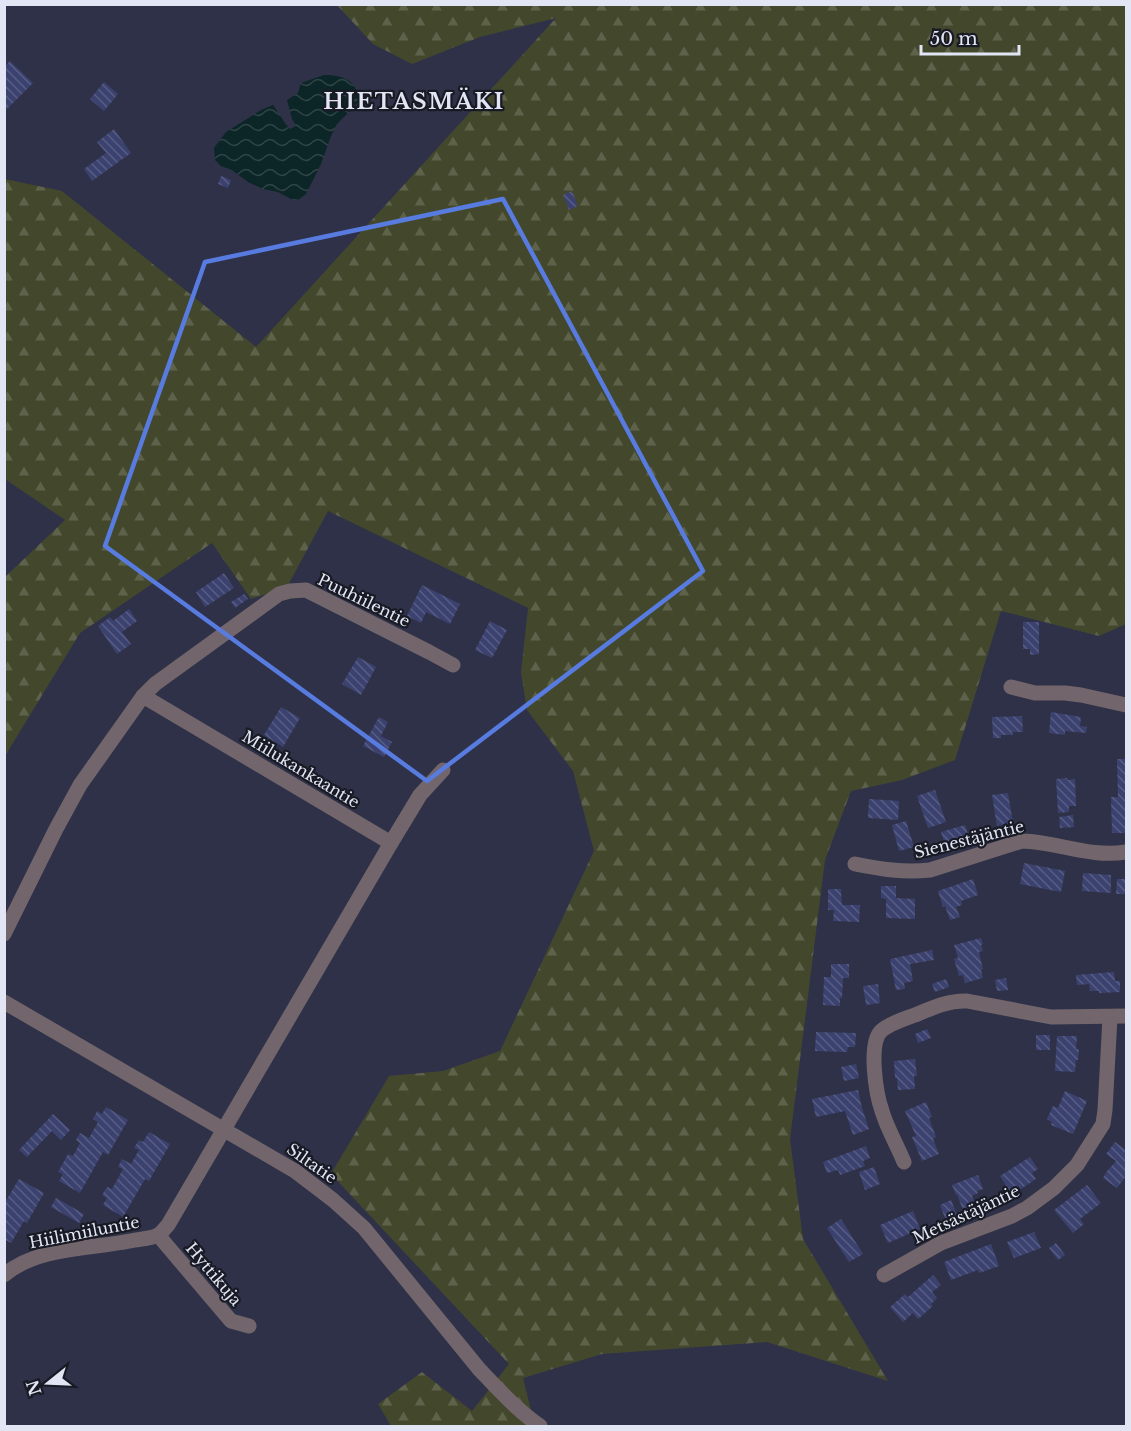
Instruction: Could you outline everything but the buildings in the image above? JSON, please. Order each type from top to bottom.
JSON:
[{"type":"street","name":"Puuhiilentie","points":[[143,696],[155,684],[279,594],[290,591],[306,590],[453,665]]},
{"type":"street","points":[[1011,687],[1035,693],[1081,695],[1126,705]]},
{"type":"street","name":"Miilukankaantie","points":[[143,696],[391,843]]},
{"type":"street","points":[[4,934],[80,785],[143,696]]},
{"type":"street","points":[[224,1131],[420,795],[443,770]]},
{"type":"street","name":"Sienestäjäntie","points":[[855,864],[887,871],[918,872],[1022,841],[1035,841],[1105,855],[1126,852]]},
{"type":"street","points":[[904,1162],[882,1113],[878,1095],[874,1053],[875,1042],[881,1031],[893,1024],[957,1000],[1051,1017],[1126,1016]]},
{"type":"street","name":"Siltatie","points":[[4,1002],[303,1177],[333,1200],[364,1228],[479,1369],[529,1419],[540,1426]]},
{"type":"street","name":"Metsästäjäntie","points":[[884,1275],[941,1243],[1027,1208],[1054,1188],[1077,1165],[1103,1124],[1110,1017]]},
{"type":"street","name":"Hiilimiiluntie","points":[[4,1275],[24,1263],[53,1253],[158,1235],[168,1225],[224,1131]]},
{"type":"street","name":"Hyttikuja","points":[[158,1235],[231,1321],[249,1326]]},
{"type":"highlighted area","points":[[503,199],[703,571],[427,781],[105,546],[205,262]]},
{"type":"green space","points":[[337,5],[1126,5],[1126,624],[1099,636],[1001,611],[955,760],[902,780],[851,791],[825,860],[790,1139],[803,1239],[888,1381],[767,1342],[602,1354],[523,1378],[535,1426],[391,1426],[378,1404],[422,1372],[472,1411],[509,1364],[331,1174],[389,1076],[443,1071],[500,1051],[594,851],[573,771],[527,710],[521,672],[528,608],[328,511],[287,587],[251,599],[212,543],[80,633],[5,756],[5,577],[65,520],[5,479],[5,179],[62,191],[256,347],[556,18],[480,37],[412,64],[373,44]]},
{"type":"water","points":[[324,75],[338,76],[353,84],[359,102],[337,124],[306,194],[298,200],[263,189],[221,166],[215,160],[214,148],[226,132],[261,110],[273,105],[290,129],[296,126],[287,100],[298,93],[301,83]]},
{"type":"district","name":"HIETASMÄKI","points":[[414,101]]}]
